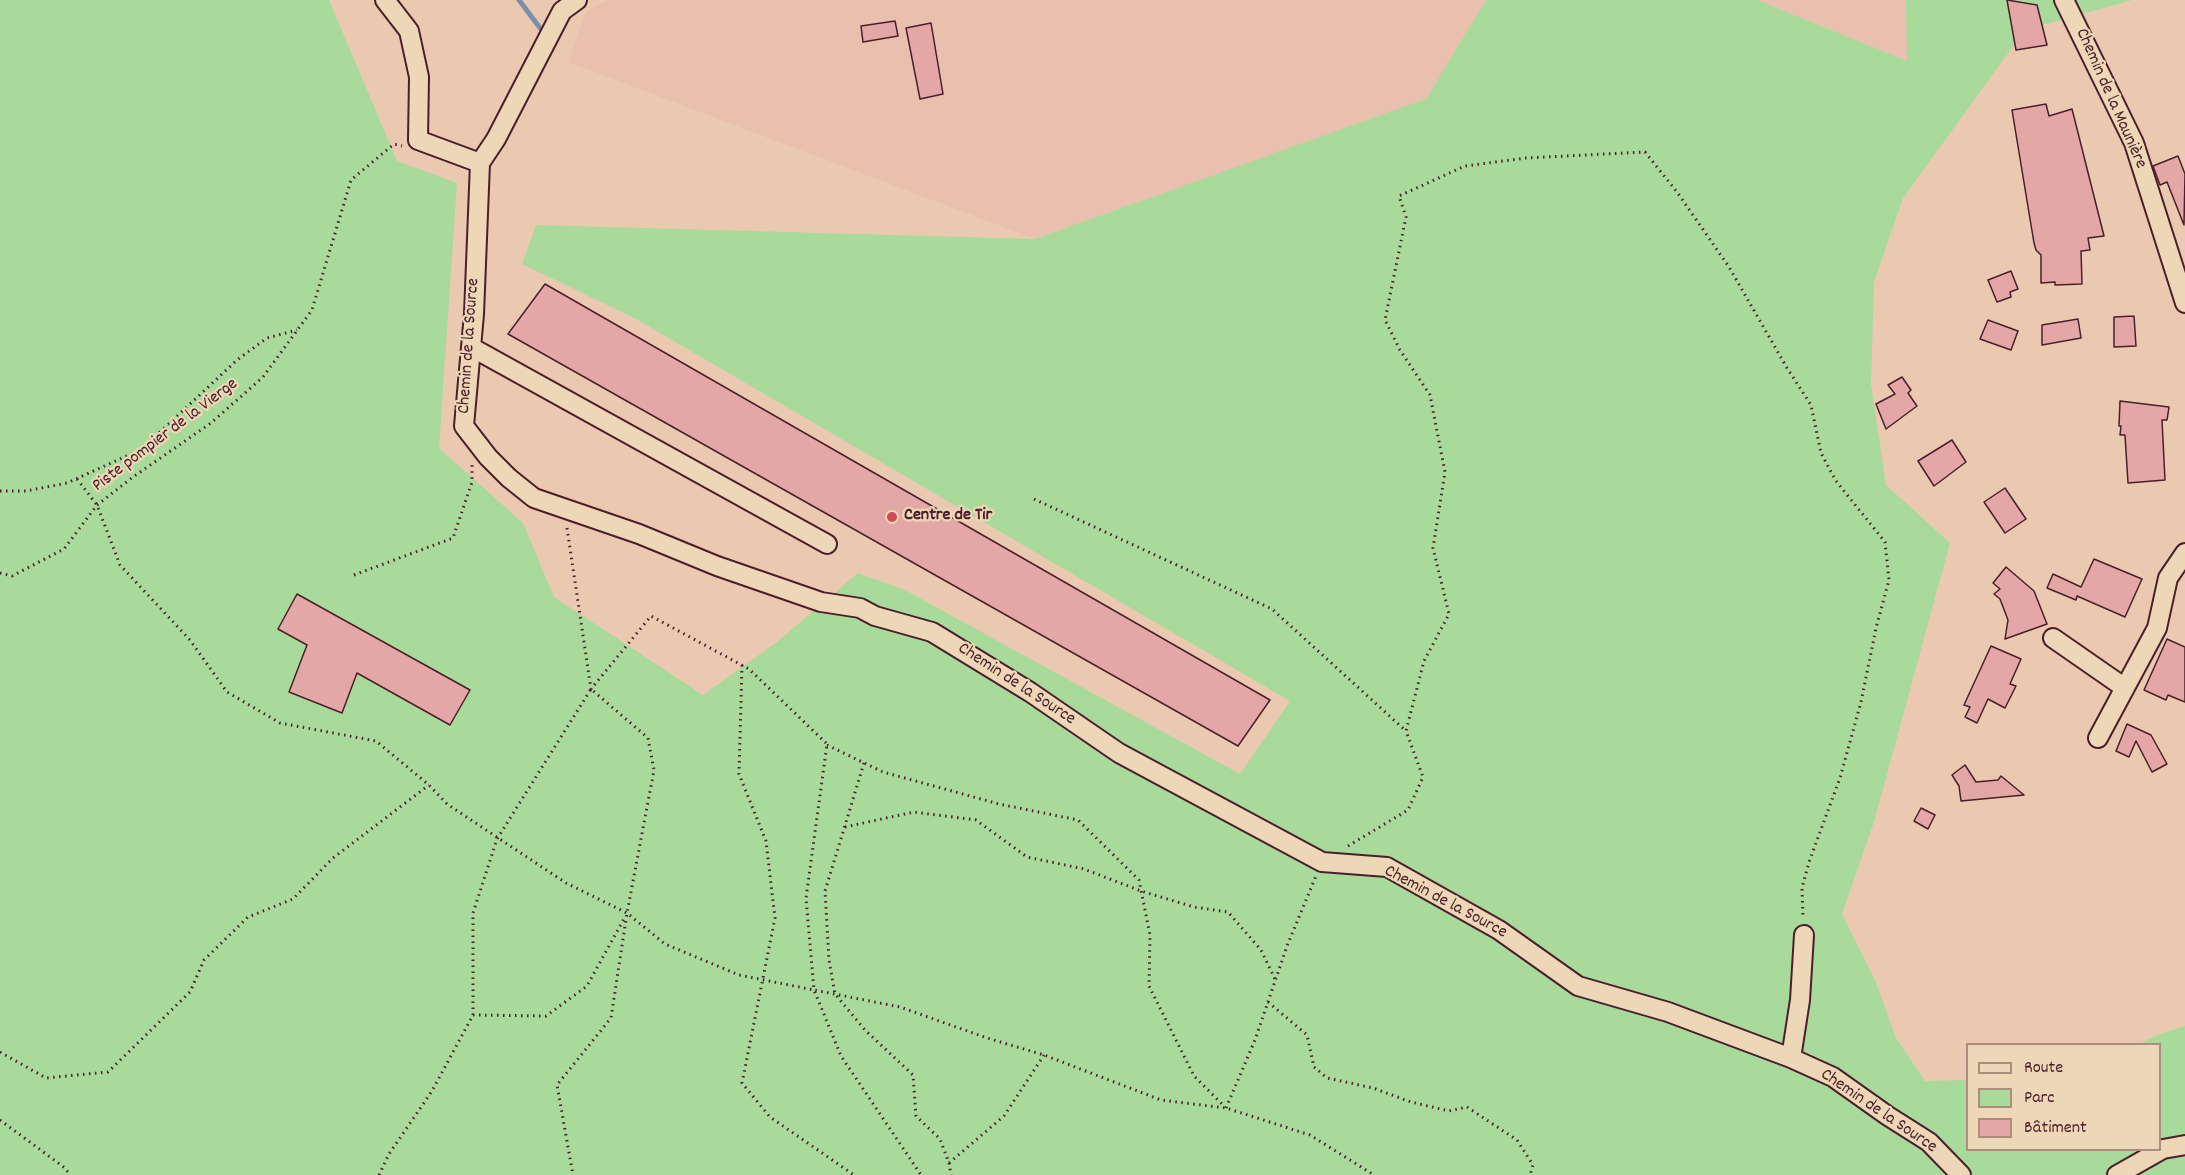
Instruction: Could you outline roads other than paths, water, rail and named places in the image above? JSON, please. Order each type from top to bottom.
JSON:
[{"type":"street","points":[[385,0],[409,31],[419,77],[418,140],[480,163],[496,139],[562,11],[577,0]]},
{"type":"street","name":"Chemin de la Maunière","points":[[2064,0],[2134,143],[2185,303]]},
{"type":"street","name":"Chemin de la Source","points":[[480,163],[471,347],[464,426],[488,457],[534,498],[639,534],[717,566],[821,602],[860,608],[875,616],[932,632],[1030,692],[1119,753],[1322,862],[1387,867],[1499,930],[1578,986],[1668,1012],[1791,1058],[1833,1077],[1929,1142],[1961,1175]]},
{"type":"street","points":[[471,347],[827,544]]},
{"type":"street","points":[[2098,738],[2157,628],[2168,578],[2185,553]]},
{"type":"street","points":[[2053,638],[2125,688]]},
{"type":"street","points":[[1791,1058],[1800,1000],[1804,935]]},
{"type":"street","points":[[2161,1150],[2185,1146]]},
{"type":"street","points":[[2116,1175],[2159,1151]]},
{"type":"waterway","points":[[519,0],[540,28]]},
{"type":"place","name":"Centre de Tir","points":[[892,517]]}]
